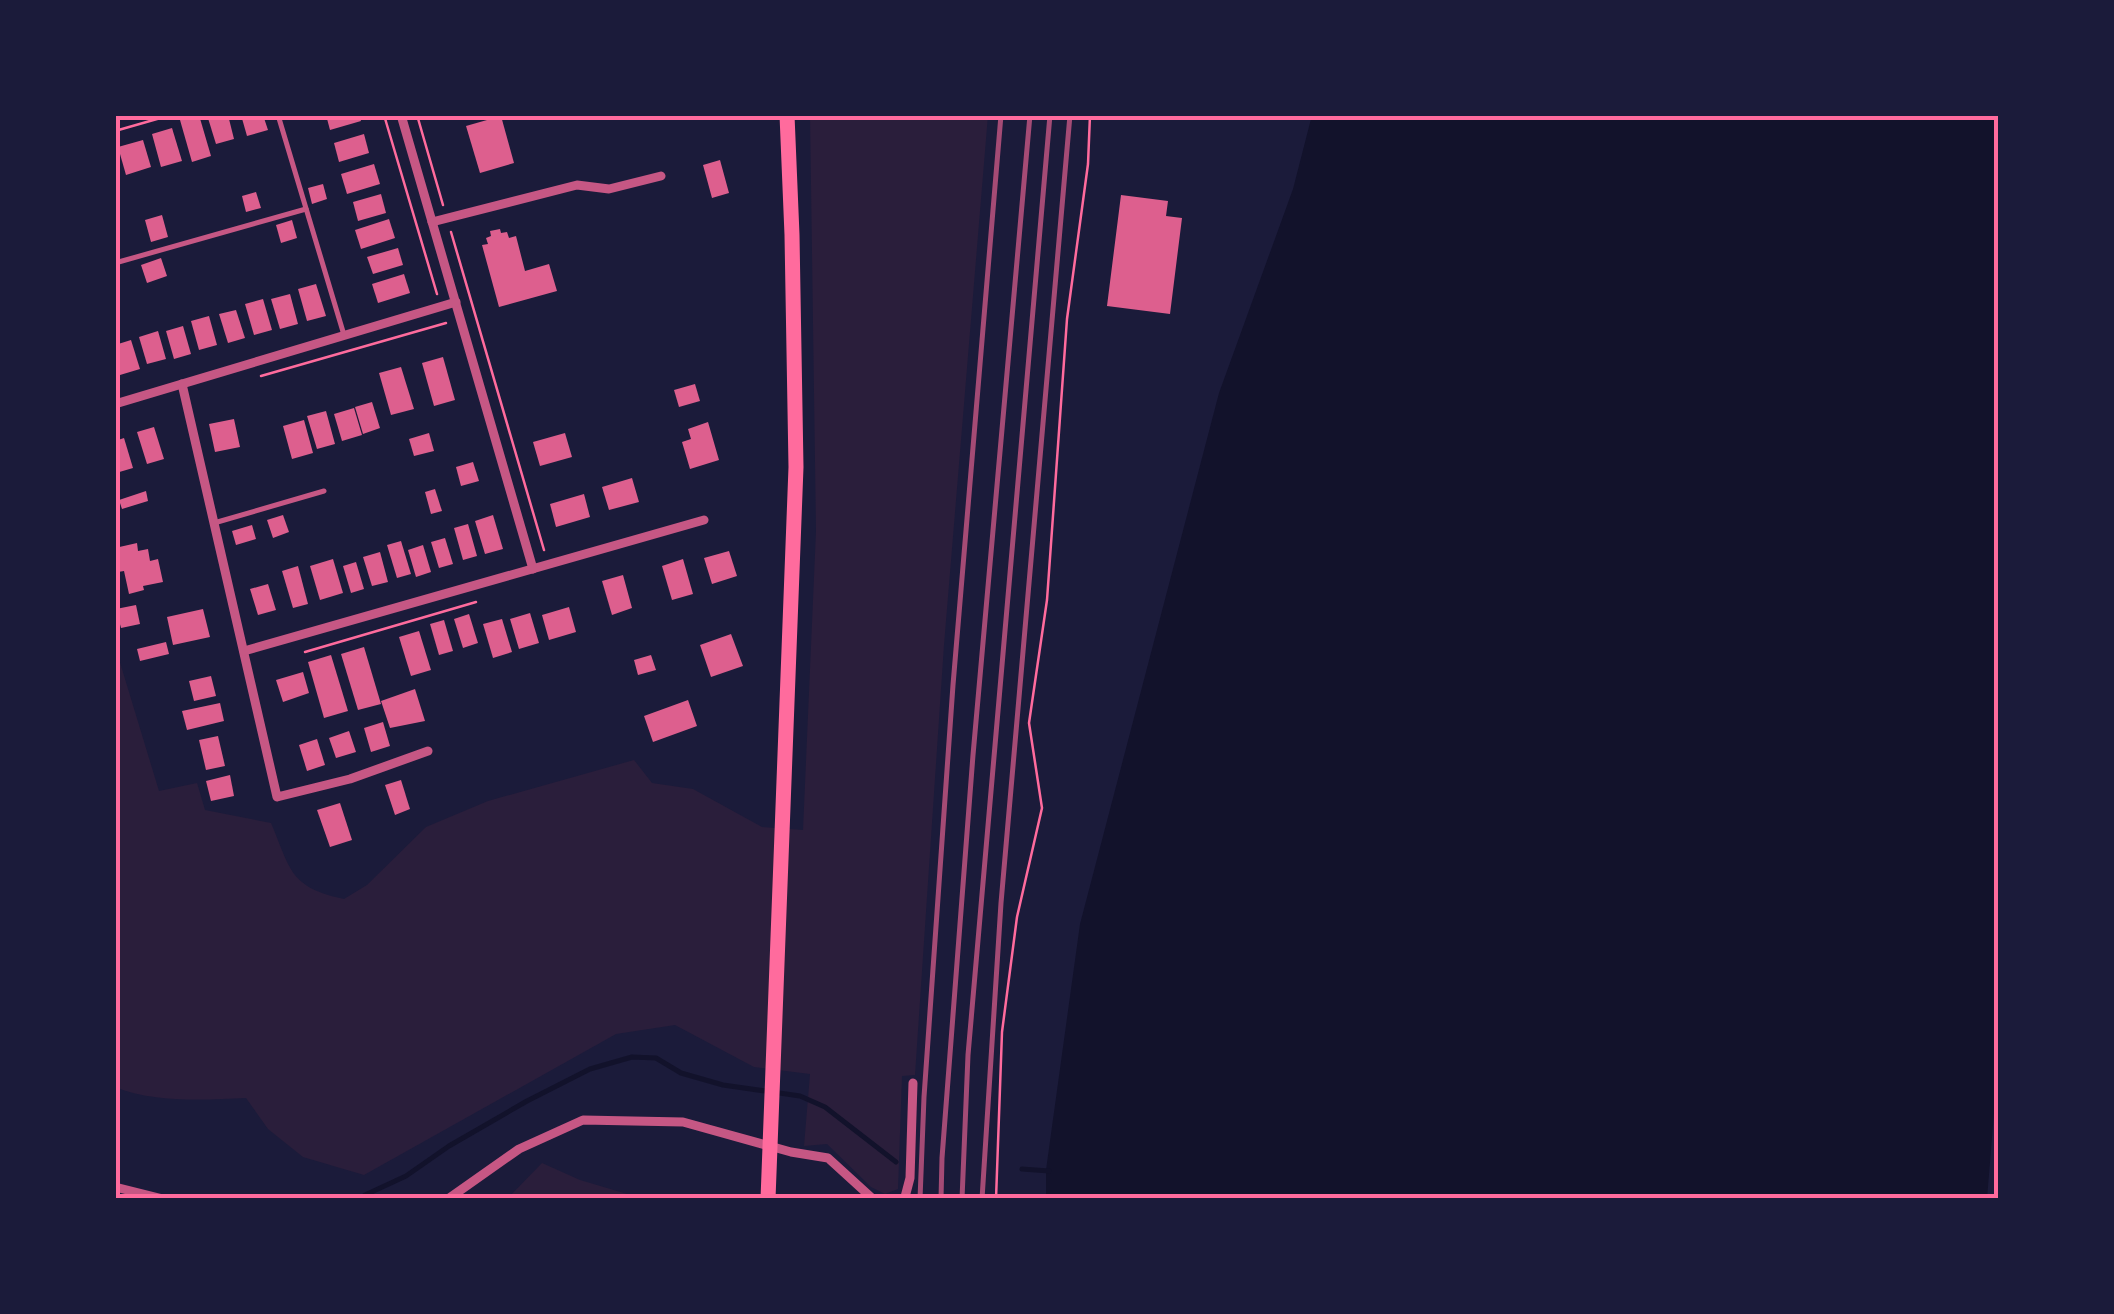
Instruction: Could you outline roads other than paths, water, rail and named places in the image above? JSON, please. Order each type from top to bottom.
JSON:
[{"type":"highway","points":[[768,1199],[796,467],[787,115]]},
{"type":"street","points":[[401,115],[533,569]]},
{"type":"street","points":[[432,222],[577,185],[609,190],[661,176]]},
{"type":"street","points":[[115,404],[456,302]]},
{"type":"street","points":[[182,384],[278,796],[350,780],[428,751]]},
{"type":"street","points":[[244,651],[704,520]]},
{"type":"street","points":[[901,1199],[905,1198],[910,1178],[913,1083]]},
{"type":"street","points":[[448,1199],[519,1149],[584,1120],[683,1122],[791,1152],[828,1158],[873,1199]]},
{"type":"street","points":[[115,1187],[163,1199]]},
{"type":"lane","points":[[278,115],[344,336]]},
{"type":"lane","points":[[115,264],[306,210]]},
{"type":"lane","points":[[214,523],[324,490]]},
{"type":"waterway","points":[[365,1195],[406,1176],[527,1101],[590,1069],[632,1057],[656,1058],[681,1073],[723,1085],[800,1096],[825,1107],[896,1162]]},
{"type":"waterway","points":[[1022,1169],[1049,1171]]},
{"type":"railway","points":[[920,1199],[953,685],[1001,115]]},
{"type":"railway","points":[[941,1199],[973,755],[1030,115]]},
{"type":"railway","points":[[962,1199],[968,1055],[1050,115]]},
{"type":"railway","points":[[982,1199],[1001,903],[1070,115]]}]
